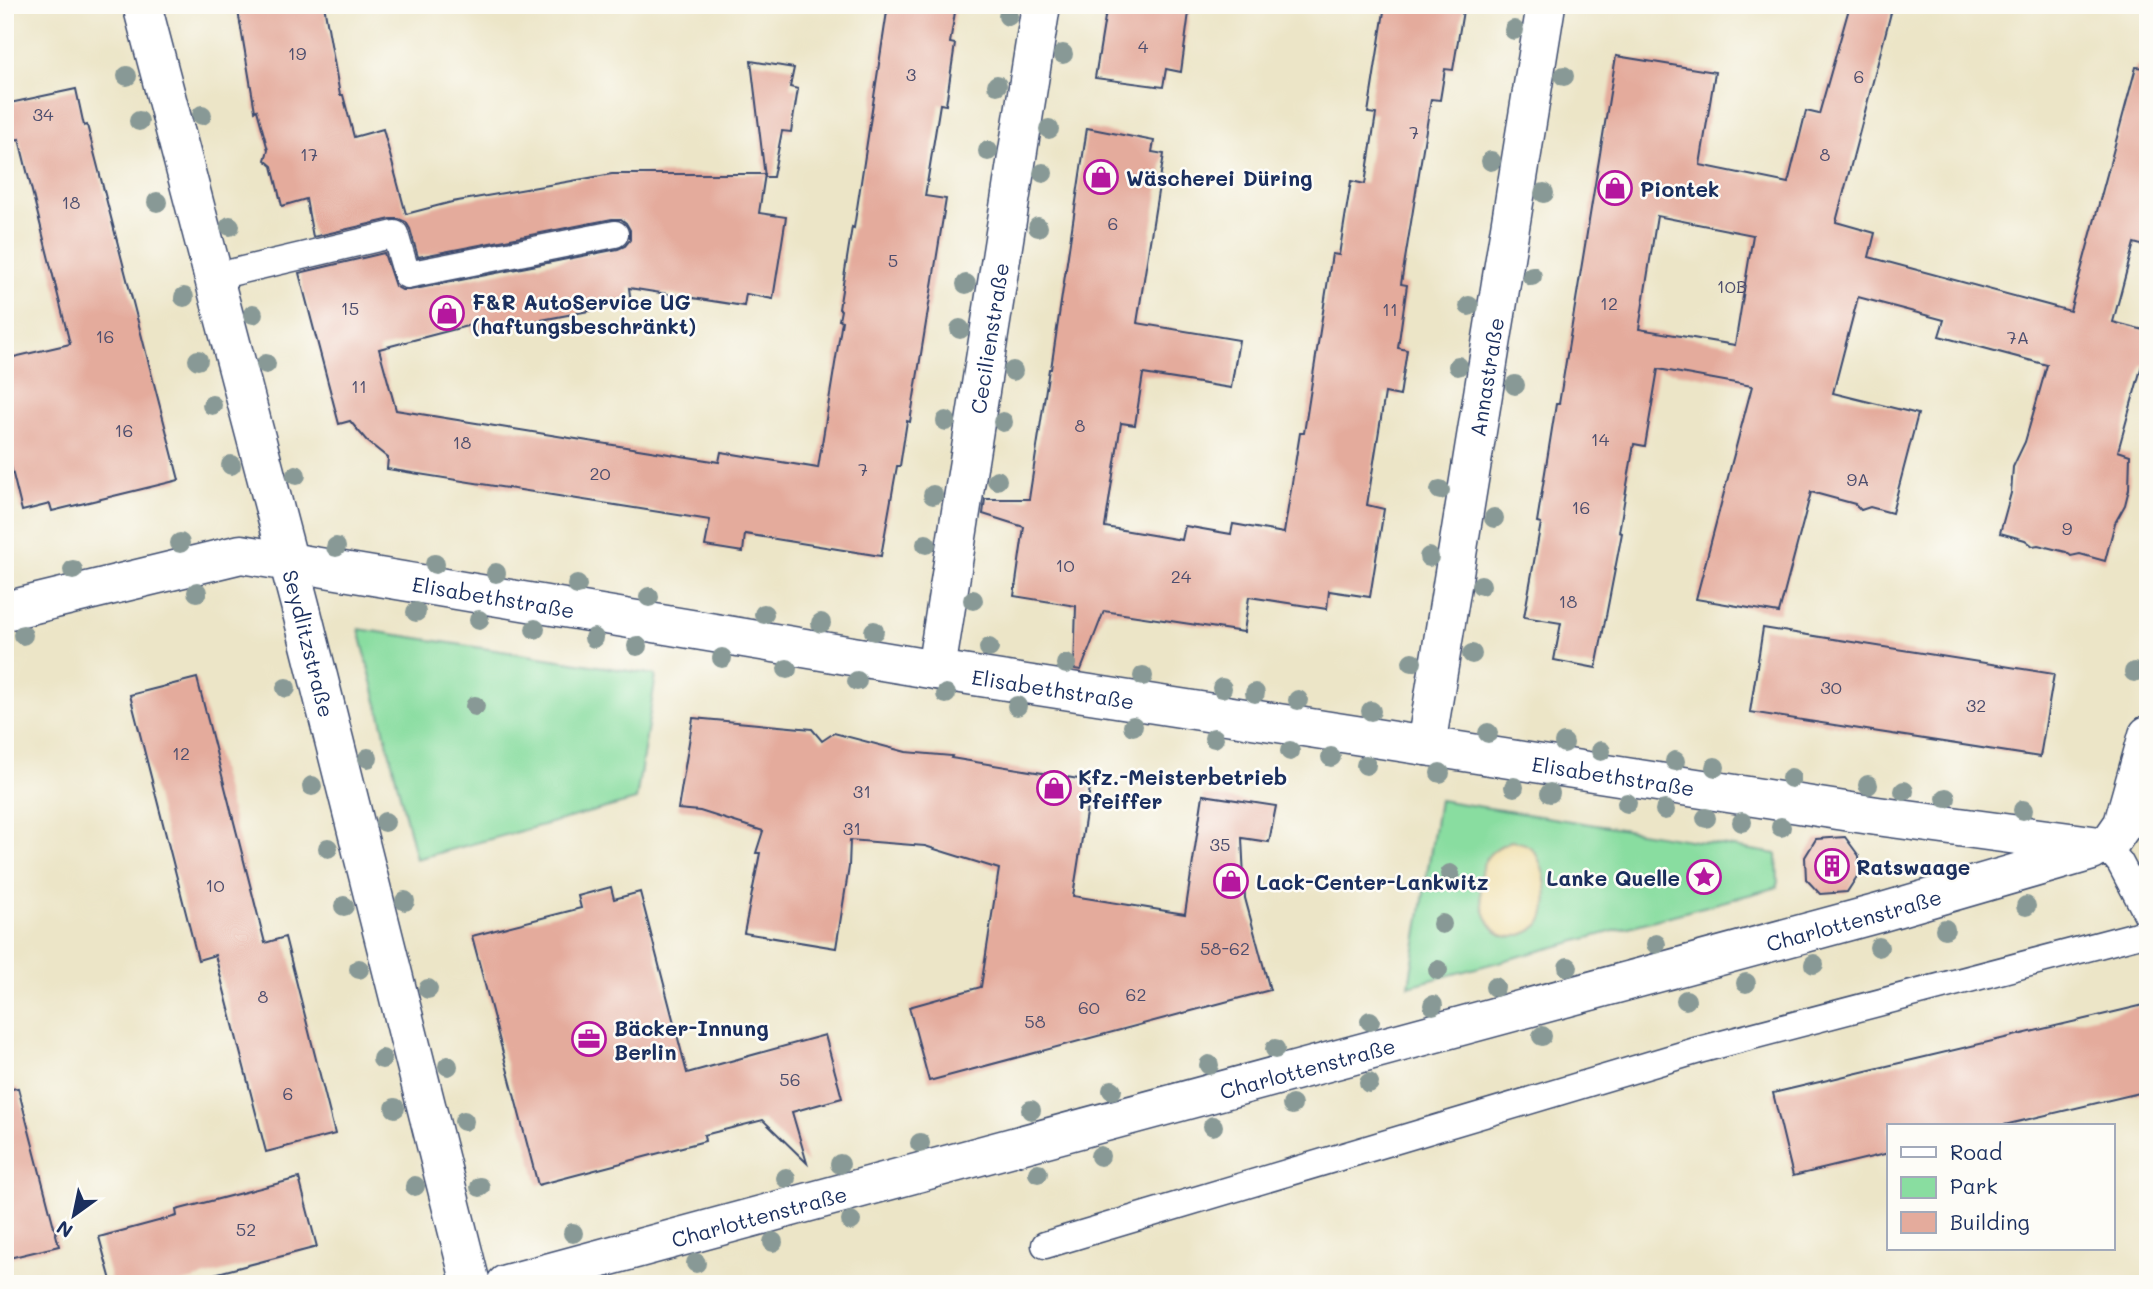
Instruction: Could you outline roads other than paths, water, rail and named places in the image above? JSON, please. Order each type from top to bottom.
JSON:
[{"type":"street","name":"Seydlitzstraße","points":[[142,5],[288,563],[471,1284]]},
{"type":"street","name":"Cecilienstraße","points":[[936,670],[1041,5]]},
{"type":"street","name":"Annastraße","points":[[1426,746],[1546,5]]},
{"type":"street","name":"Elisabethstraße","points":[[5,611],[241,554],[936,670],[1877,816],[2107,847]]},
{"type":"street","points":[[2107,847],[2123,824],[2148,735]]},
{"type":"street","name":"Charlottenstraße","points":[[506,1284],[1879,913],[2107,847]]},
{"type":"lane","points":[[213,277],[395,234],[407,275],[615,234]]},
{"type":"lane","points":[[2107,847],[2120,863],[2148,916]]},
{"type":"lane","points":[[1045,1245],[1699,1050],[2148,932]]},
{"type":"place","name":"Wäscherei Düring","points":[[1101,177]]},
{"type":"place","name":"Piontek","points":[[1615,188]]},
{"type":"place","name":"F&R AutoService UG (haftungsbeschränkt)","points":[[447,313]]},
{"type":"place","name":"Kfz.-Meisterbetrieb Pfeiffer","points":[[1054,788]]},
{"type":"place","name":"Ratswaage","points":[[1832,866]]},
{"type":"place","name":"Lanke Quelle","points":[[1704,877]]},
{"type":"place","name":"Lack-Center-Lankwitz","points":[[1231,881]]},
{"type":"place","name":"Bäcker-Innung Berlin","points":[[589,1039]]}]
